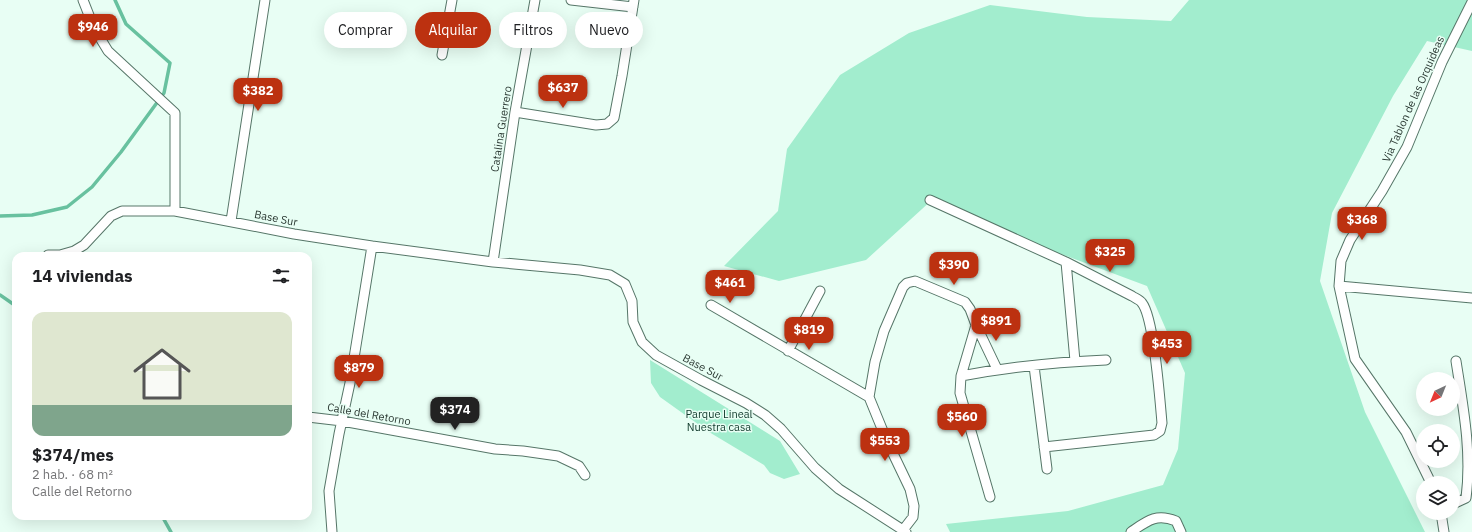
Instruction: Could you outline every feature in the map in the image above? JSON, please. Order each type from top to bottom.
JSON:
[{"type":"street","points":[[83,0],[94,28],[108,52],[175,113],[175,211]]},
{"type":"street","points":[[231,221],[265,0]]},
{"type":"street","points":[[442,55],[452,0]]},
{"type":"street","name":"Catalina Guerrero","points":[[493,262],[515,112],[535,0]]},
{"type":"street","points":[[515,112],[596,125],[607,124],[614,118],[634,4],[571,0]]},
{"type":"street","name":"Via Tablon de las Orquideas","points":[[1428,476],[1406,432],[1355,359],[1339,286],[1341,260],[1350,240],[1382,191],[1407,147],[1442,62],[1472,2]]},
{"type":"street","points":[[930,200],[1066,262],[1132,296],[1142,303],[1148,314],[1162,423],[1160,430],[1154,435],[1044,447]]},
{"type":"street","name":"Base Sur","points":[[70,252],[84,245],[111,216],[122,211],[175,211],[294,234],[372,246],[493,262],[610,274],[625,284],[632,301],[633,322],[642,342],[656,355],[746,403],[765,415],[781,429],[815,468],[839,489],[905,531]]},
{"type":"street","points":[[332,532],[329,491],[350,383],[372,246]]},
{"type":"street","points":[[1066,262],[1075,361]]},
{"type":"street","points":[[905,531],[913,517],[914,506],[910,489],[887,441],[869,397],[875,362],[884,331],[903,287],[907,282],[915,281],[965,302],[970,309],[997,369]]},
{"type":"street","points":[[1339,286],[1472,298]]},
{"type":"street","points":[[788,351],[820,292]]},
{"type":"street","points":[[711,305],[869,397]]},
{"type":"street","points":[[976,325],[961,376],[960,393],[990,497]]},
{"type":"street","points":[[961,376],[997,369],[1075,361],[1106,360]]},
{"type":"street","points":[[1456,361],[1467,430],[1469,498]]},
{"type":"street","points":[[1034,366],[1047,469]]},
{"type":"street","name":"Calle del Retorno","points":[[312,417],[342,421],[495,449],[558,456],[578,466],[585,475]]},
{"type":"street","points":[[1131,532],[1149,520],[1166,517],[1176,521],[1181,532]]},
{"type":"street","points":[[1442,520],[1444,532]]},
{"type":"green space","points":[[1189,0],[1472,0],[1472,51],[1427,41],[1393,96],[1332,213],[1320,281],[1365,412],[1416,514],[1416,520],[1419,520],[1425,532],[950,532],[946,524],[1068,511],[1163,485],[1178,449],[1185,373],[1147,286],[1045,248],[933,199],[866,260],[779,281],[724,266],[778,211],[787,149],[840,75],[909,33],[990,5],[1087,17],[1171,21]]},
{"type":"green space","name":"Parque Lineal Nuestra casa","points":[[650,360],[780,441],[800,474],[784,479],[770,473],[764,465],[709,432],[660,397],[651,383]]},
{"type":"waterway","points":[[0,216],[32,215],[67,207],[92,187],[121,152],[164,93],[170,63],[126,24],[115,0]]},
{"type":"waterway","points":[[0,295],[12,303]]},
{"type":"waterway","points":[[164,520],[171,532]]}]
